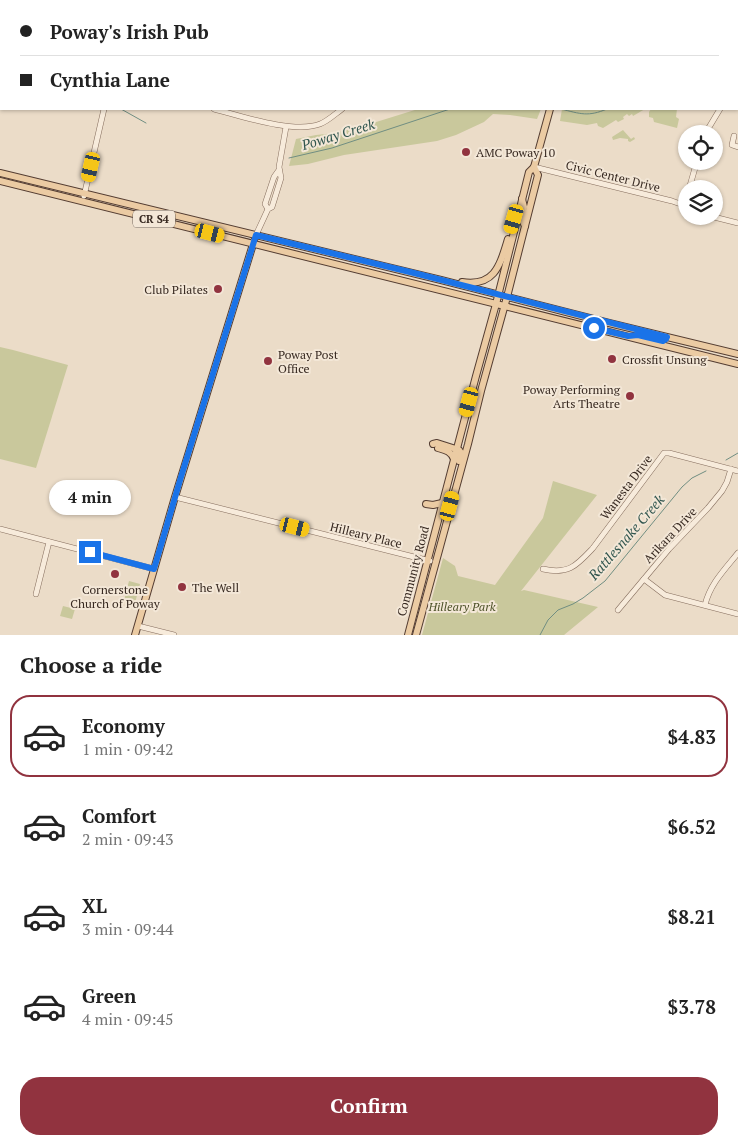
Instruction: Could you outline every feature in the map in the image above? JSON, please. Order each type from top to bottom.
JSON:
[{"type":"main road","name":"Community Road","points":[[408,635],[456,448],[496,304],[528,172],[534,167],[550,110]]},
{"type":"main road","name":"Community Road","points":[[416,635],[505,306],[538,175],[534,167]]},
{"type":"main road","name":"CR S4","points":[[0,175],[24,179],[224,227],[738,354]]},
{"type":"main road","name":"CR S4","points":[[0,181],[576,324],[738,362]]},
{"type":"main road","points":[[522,198],[524,207],[522,220],[525,226]]},
{"type":"main road","points":[[441,280],[475,282],[486,279],[493,274],[500,265],[514,219],[518,212]]},
{"type":"main road","points":[[147,218],[160,217],[183,222],[189,219]]},
{"type":"main road","points":[[184,226],[184,224],[188,223],[212,228],[224,227]]},
{"type":"main road","points":[[135,635],[175,497],[256,235]]},
{"type":"main road","points":[[336,265],[348,264],[374,269],[384,266]]},
{"type":"main road","points":[[380,275],[387,270],[411,276],[430,277]]},
{"type":"main road","points":[[576,324],[583,320],[608,326],[623,326]]},
{"type":"main road","points":[[628,336],[638,335],[663,341],[667,337]]},
{"type":"main road","points":[[666,346],[670,342],[698,348],[709,347]]},
{"type":"main road","points":[[476,376],[480,378],[475,401],[476,410]]},
{"type":"main road","points":[[469,402],[465,434],[469,437]]},
{"type":"main road","points":[[450,506],[452,486],[460,453],[456,448],[437,443],[433,444],[450,452],[454,458]]},
{"type":"main road","points":[[426,504],[442,503]]},
{"type":"street","points":[[83,202],[104,110]]},
{"type":"street","points":[[218,110],[286,127],[306,127],[320,124],[338,110]]},
{"type":"street","points":[[244,116],[246,110]]},
{"type":"street","points":[[710,125],[719,110]]},
{"type":"street","points":[[256,235],[268,209],[265,204],[274,177],[279,170],[286,127]]},
{"type":"street","points":[[734,136],[730,146],[738,146]]},
{"type":"street","name":"Civic Center Drive","points":[[534,167],[678,202]]},
{"type":"street","points":[[723,219],[738,223]]},
{"type":"street","name":"Wanesta Drive","points":[[543,569],[552,571],[564,570],[575,566],[585,557],[664,453],[738,471]]},
{"type":"street","name":"Arikara Drive","points":[[618,610],[669,549],[722,491],[731,469]]},
{"type":"street","name":"Hilleary Place","points":[[175,497],[435,563]]},
{"type":"street","points":[[0,529],[154,569]]},
{"type":"street","points":[[36,594],[49,542]]},
{"type":"street","points":[[704,605],[714,583],[738,553]]},
{"type":"street","points":[[644,579],[665,595],[738,614]]},
{"type":"street","points":[[138,626],[174,635]]},
{"type":"green space","points":[[415,110],[541,110],[537,119],[493,114],[484,122],[456,135],[437,141],[344,155],[308,164],[289,166],[296,139],[335,133]]},
{"type":"green space","points":[[562,110],[643,110],[633,116],[632,114],[629,116],[627,114],[623,117],[624,119],[618,122],[616,120],[603,128],[598,126],[597,123],[587,125],[560,121]]},
{"type":"green space","points":[[650,110],[677,110],[676,117],[679,119],[677,128],[654,122],[653,118],[649,117]]},
{"type":"green space","points":[[623,130],[631,139],[634,137],[635,139],[630,142],[628,139],[620,138],[613,140],[612,137]]},
{"type":"green space","points":[[0,347],[68,365],[36,468],[0,459]]},
{"type":"green space","name":"Hilleary Park","points":[[553,481],[597,495],[521,591],[524,590],[598,607],[564,635],[422,635],[443,558],[455,566],[458,576],[495,585],[543,518]]},
{"type":"green space","points":[[129,581],[140,584],[135,603],[124,600]]},
{"type":"green space","points":[[63,606],[75,609],[72,619],[60,616]]},
{"type":"waterway","points":[[123,110],[146,123]]},
{"type":"waterway","name":"Poway Creek","points":[[289,158],[332,148],[447,110]]},
{"type":"waterway","name":"Poway Creek","points":[[565,110],[584,114],[604,110]]},
{"type":"waterway","name":"Rattlesnake Creek","points":[[726,460],[738,453]]},
{"type":"waterway","name":"Rattlesnake Creek","points":[[540,635],[548,620],[558,610],[583,598],[605,581],[682,487],[692,478],[706,471]]},
{"type":"place","name":"AMC Poway 10","points":[[466,152]]},
{"type":"place","name":"Club Pilates","points":[[218,289]]},
{"type":"place","name":"Crossfit Unsung","points":[[612,359]]},
{"type":"place","name":"Poway Post Office","points":[[268,361]]},
{"type":"place","name":"Poway Performing Arts Theatre","points":[[630,396]]},
{"type":"place","name":"Cornerstone Church of Poway","points":[[115,574]]},
{"type":"place","name":"The Well","points":[[182,587]]},
{"type":"route","points":[[90,552],[154,569],[256,235],[667,337],[663,341],[638,335],[628,336],[594,328]]}]
